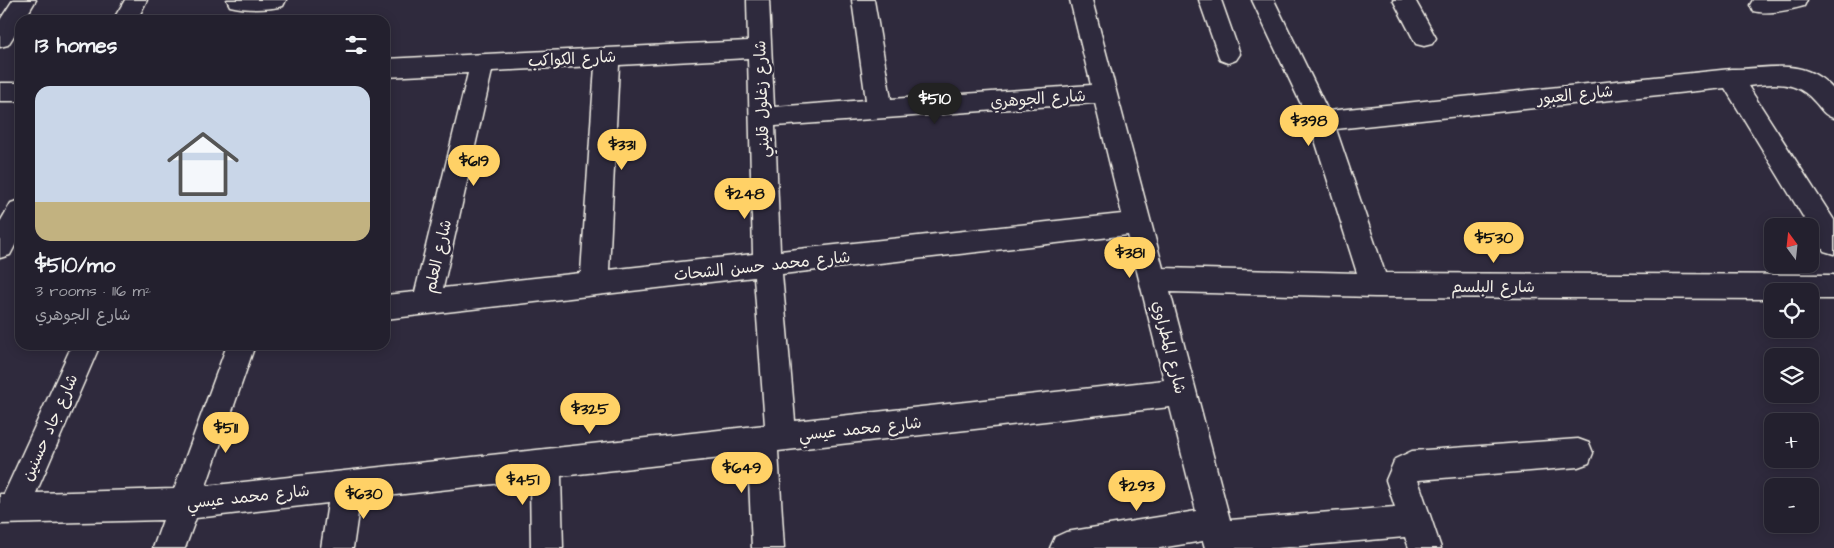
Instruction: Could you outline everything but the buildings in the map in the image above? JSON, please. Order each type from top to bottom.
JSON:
[{"type":"street","points":[[15,15],[25,0]]},
{"type":"street","points":[[128,15],[136,0]]},
{"type":"street","points":[[232,15],[238,0],[274,1]]},
{"type":"street","name":"شارع زغلول قليني","points":[[758,0],[771,438],[768,548]]},
{"type":"street","points":[[863,0],[880,109]]},
{"type":"street","name":"شارع المطراوي","points":[[1081,0],[1218,536]]},
{"type":"street","points":[[1210,0],[1228,54]]},
{"type":"street","points":[[1263,0],[1321,120],[1375,285]]},
{"type":"street","points":[[1404,0],[1424,38]]},
{"type":"street","points":[[1761,5],[1796,0]]},
{"type":"street","points":[[0,39],[15,16]]},
{"type":"street","name":"شارع الكواكب","points":[[390,68],[760,49]]},
{"type":"street","points":[[594,283],[608,57]]},
{"type":"street","name":"شارع العلم","points":[[426,302],[482,63]]},
{"type":"street","name":"شارع العبور","points":[[1321,120],[1775,74],[1789,75],[1815,85],[1829,101]]},
{"type":"street","points":[[1732,78],[1834,244]]},
{"type":"street","points":[[0,92],[15,92]]},
{"type":"street","name":"شارع الجوهري","points":[[762,117],[1105,93]]},
{"type":"street","points":[[0,247],[15,219]]},
{"type":"street","name":"شارع محمد حسن الشحات","points":[[390,306],[1138,223]]},
{"type":"street","points":[[0,250],[15,250]]},
{"type":"street","name":"شارع البلسم","points":[[1153,280],[1375,285],[1834,287]]},
{"type":"street","name":"شارع جاد حسنين","points":[[6,509],[84,350]]},
{"type":"street","points":[[169,548],[238,350]]},
{"type":"street","name":"شارع محمد عيسي","points":[[6,509],[184,504],[1181,392]]},
{"type":"street","points":[[1066,548],[1218,536],[1421,534],[1402,480],[1402,474],[1412,466],[1578,453]]},
{"type":"street","points":[[545,463],[547,548]]},
{"type":"street","points":[[337,548],[346,486]]}]
